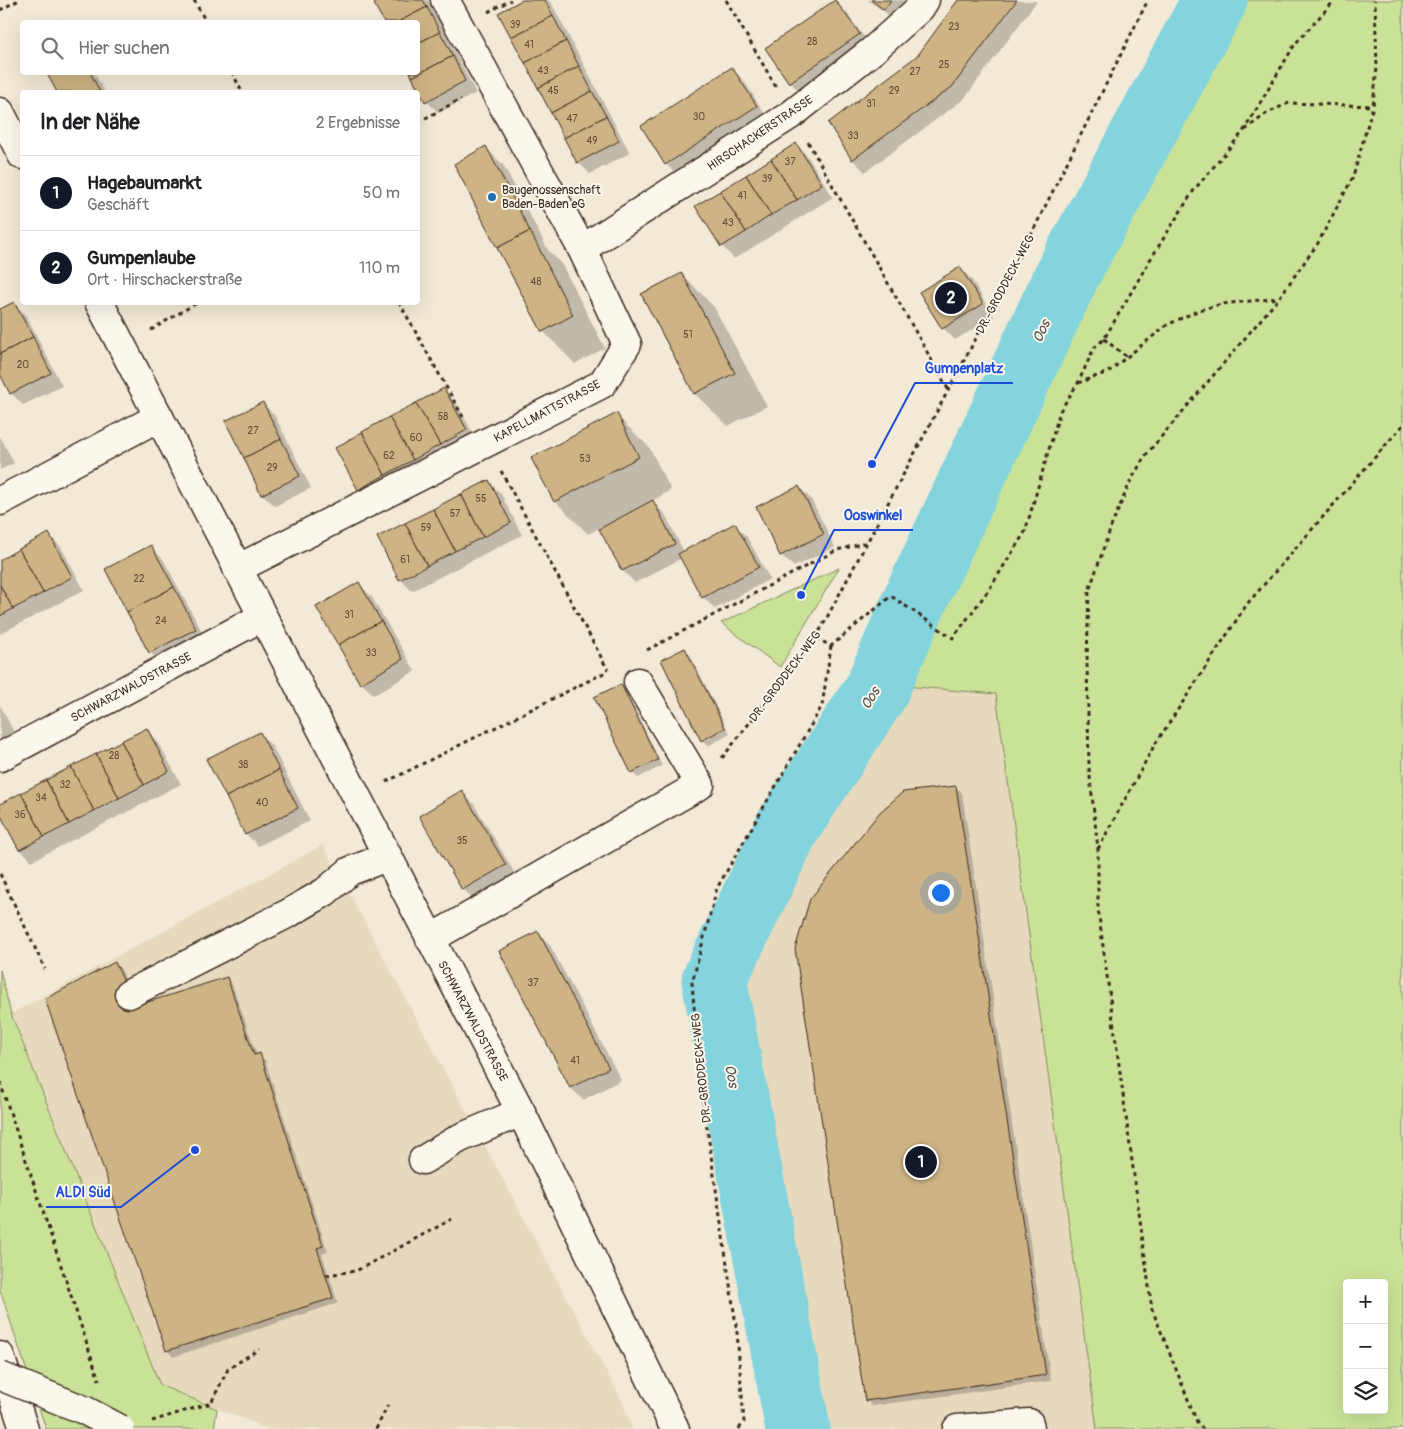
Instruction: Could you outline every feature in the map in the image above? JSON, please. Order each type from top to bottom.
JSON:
[{"type":"street","name":"KAPELLMATTSTRASSE","points":[[237,568],[480,448],[602,384],[627,344],[582,249],[445,0]]},
{"type":"street","name":"HIRSCHACKERSTRASSE","points":[[582,249],[792,114],[872,51],[920,8],[925,0]]},
{"type":"street","points":[[0,112],[20,151]]},
{"type":"street","name":"SCHWARZWALDSTRASSE","points":[[101,305],[521,1112],[675,1429]]},
{"type":"street","points":[[0,501],[159,417]]},
{"type":"street","name":"SCHWARZWALDSTRASSE","points":[[0,757],[262,617]]},
{"type":"street","points":[[430,940],[700,785],[638,682]]},
{"type":"street","points":[[129,994],[289,913],[326,892],[350,871],[387,856]]},
{"type":"street","points":[[423,1160],[460,1138],[521,1112]]},
{"type":"street","points":[[0,1356],[24,1429]]},
{"type":"street","points":[[0,1376],[84,1410],[120,1429]]},
{"type":"street","points":[[957,1429],[1029,1423],[1030,1429]]},
{"type":"path","points":[[0,10],[19,0]]},
{"type":"path","points":[[194,0],[205,20]]},
{"type":"path","points":[[726,0],[948,389]]},
{"type":"path","name":"DR.-GRODDECK-WEG","points":[[700,785],[816,638],[1029,239],[1148,0]]},
{"type":"path","points":[[1243,132],[1273,77],[1295,44],[1335,0]]},
{"type":"path","points":[[1203,1429],[1197,1422],[1152,1309],[1098,909],[1098,849],[1088,758],[1087,660],[1089,592],[1111,527],[1130,482],[1145,456],[1279,298],[1318,243],[1352,177],[1374,106],[1376,67],[1375,0]]},
{"type":"path","points":[[234,75],[241,90]]},
{"type":"path","points":[[420,121],[490,83]]},
{"type":"path","points":[[816,638],[831,646],[890,596],[953,638],[990,588],[1025,532],[1060,410],[1078,383],[1094,348],[1104,339],[1194,190],[1243,132],[1267,113],[1289,103],[1374,106]]},
{"type":"path","points":[[1078,383],[1108,372],[1128,358],[1167,325],[1199,310],[1222,304],[1279,298]]},
{"type":"path","points":[[122,347],[193,305]]},
{"type":"path","points":[[401,305],[480,448],[502,471],[609,670]]},
{"type":"path","points":[[1104,339],[1128,358]]},
{"type":"path","points":[[1098,849],[1154,746],[1246,604],[1403,425]]},
{"type":"path","name":"DR.-GRODDECK-WEG","points":[[739,1429],[744,1422],[737,1332],[701,1087],[692,983],[717,888],[822,706],[831,646]]},
{"type":"path","points":[[0,874],[45,969]]},
{"type":"path","points":[[0,1082],[100,1382]]},
{"type":"path","points":[[326,1275],[356,1270],[452,1219]]},
{"type":"path","points":[[146,1423],[211,1403],[228,1369],[259,1349]]},
{"type":"path","points":[[376,1429],[388,1405]]},
{"type":"shaded area","points":[[893,685],[996,693],[1097,1429],[811,1429],[731,974]]},
{"type":"shaded area","points":[[323,845],[622,1401],[633,1429],[268,1429],[160,1385],[11,1014]]},
{"type":"green space","points":[[1246,0],[1403,0],[1403,1429],[1097,1429],[996,694],[893,685],[1125,189],[1232,15]]},
{"type":"green space","points":[[839,568],[780,667],[721,623]]},
{"type":"green space","points":[[0,970],[11,1014],[160,1385],[217,1409],[214,1429],[46,1429],[0,1290]]},
{"type":"building","points":[[381,0],[423,0],[427,7],[402,20],[383,20],[374,4]]},
{"type":"building","points":[[522,0],[545,0],[553,16],[511,37],[498,13]]},
{"type":"building","points":[[835,0],[860,34],[789,83],[765,48]]},
{"type":"building","points":[[871,0],[891,0],[884,10]]},
{"type":"building","points":[[958,0],[1017,0],[952,87],[852,160],[828,123],[918,55]]},
{"type":"building","points":[[427,7],[440,32],[420,42],[420,20],[402,20]]},
{"type":"building","points":[[553,16],[566,41],[525,63],[511,37]]},
{"type":"building","points":[[440,32],[453,56],[420,73],[420,42]]},
{"type":"building","points":[[566,41],[579,66],[538,88],[525,63]]},
{"type":"building","points":[[453,56],[465,81],[425,102],[412,77],[420,75],[420,73]]},
{"type":"building","points":[[579,66],[592,91],[551,113],[538,88]]},
{"type":"building","points":[[732,67],[757,106],[665,165],[641,126]]},
{"type":"building","points":[[48,75],[92,75],[99,90],[56,90]]},
{"type":"building","points":[[592,91],[606,116],[564,138],[551,113]]},
{"type":"building","points":[[606,116],[619,141],[577,163],[564,138]]},
{"type":"building","points":[[796,143],[822,184],[797,200],[771,159]]},
{"type":"building","name":"Baugenossenschaft Baden-Baden eG","points":[[486,146],[530,231],[497,248],[454,164]]},
{"type":"building","points":[[771,159],[797,200],[771,215],[746,175]]},
{"type":"building","points":[[746,175],[771,215],[746,232],[720,191]]},
{"type":"building","points":[[720,191],[746,232],[721,247],[695,206]]},
{"type":"building","points":[[530,231],[573,315],[542,332],[497,248]]},
{"type":"building","points":[[960,267],[983,304],[942,329],[919,292]]},
{"type":"building","points":[[682,273],[735,373],[694,394],[641,294]]},
{"type":"building","points":[[14,302],[33,337],[0,354],[0,309]]},
{"type":"building","points":[[33,337],[51,373],[10,394],[0,374],[0,354]]},
{"type":"building","points":[[444,388],[467,430],[440,445],[416,403]]},
{"type":"building","points":[[263,402],[281,439],[244,458],[225,421]]},
{"type":"building","points":[[416,403],[440,445],[413,460],[389,417]]},
{"type":"building","points":[[617,413],[639,457],[554,502],[531,458]]},
{"type":"building","points":[[389,417],[413,460],[385,475],[362,432]]},
{"type":"building","points":[[362,432],[385,475],[358,490],[335,448]]},
{"type":"building","points":[[281,439],[300,476],[261,495],[244,458]]},
{"type":"building","points":[[489,480],[511,523],[483,537],[461,494]]},
{"type":"building","points":[[799,486],[824,534],[780,556],[756,507]]},
{"type":"building","points":[[461,494],[483,537],[455,551],[433,509]]},
{"type":"building","points":[[653,500],[675,544],[622,571],[599,529]]},
{"type":"building","points":[[433,509],[455,551],[427,566],[405,523]]},
{"type":"building","points":[[405,523],[427,566],[399,580],[377,537]]},
{"type":"building","points":[[735,523],[759,567],[702,598],[678,554]]},
{"type":"building","points":[[49,533],[72,577],[43,593],[19,549]]},
{"type":"building","points":[[151,545],[174,587],[127,612],[105,569]]},
{"type":"building","points":[[19,549],[43,593],[13,609],[0,585],[0,560]]},
{"type":"building","points":[[359,582],[381,621],[338,645],[316,607]]},
{"type":"building","points":[[0,585],[13,609],[0,616]]},
{"type":"building","points":[[174,587],[196,629],[149,653],[127,612]]},
{"type":"building","points":[[381,621],[403,659],[360,684],[338,645]]},
{"type":"building","points":[[685,648],[725,728],[701,741],[661,660]]},
{"type":"building","points":[[621,684],[658,760],[631,773],[594,697]]},
{"type":"building","points":[[147,728],[169,771],[144,785],[121,741]]},
{"type":"building","points":[[260,732],[279,770],[226,797],[206,759]]},
{"type":"building","points":[[121,741],[144,785],[119,798],[96,754]]},
{"type":"building","points":[[96,754],[119,798],[94,811],[71,767]]},
{"type":"building","points":[[71,767],[94,811],[69,824],[46,780]]},
{"type":"building","points":[[279,770],[298,808],[245,835],[226,797]]},
{"type":"building","points":[[46,780],[69,824],[44,837],[21,793]]},
{"type":"building","points":[[956,786],[1046,1375],[865,1401],[795,949],[810,899],[880,812],[903,792]]},
{"type":"building","points":[[462,790],[506,865],[462,890],[419,816]]},
{"type":"building","points":[[21,793],[44,837],[19,850],[0,814],[0,804]]},
{"type":"building","points":[[538,931],[609,1068],[570,1088],[499,951]]},
{"type":"building","points":[[115,962],[135,1006],[227,977],[254,1055],[260,1053],[323,1246],[317,1248],[333,1298],[166,1351],[45,999]]},
{"type":"waterway","name":"Oos","points":[[798,1429],[714,980],[787,828],[876,691],[916,598],[1069,271],[1215,0]]},
{"type":"place","name":"Baugenossenschaft Baden-Baden eG","points":[[492,197]]},
{"type":"place","name":"Gumpenlaube","points":[[951,298]]},
{"type":"place","name":"Gumpenplatz","points":[[872,464]]},
{"type":"place","name":"Ooswinkel","points":[[801,595]]},
{"type":"place","name":"ALDI Süd","points":[[195,1150]]},
{"type":"place","name":"Hagebaumarkt","points":[[921,1162]]}]
